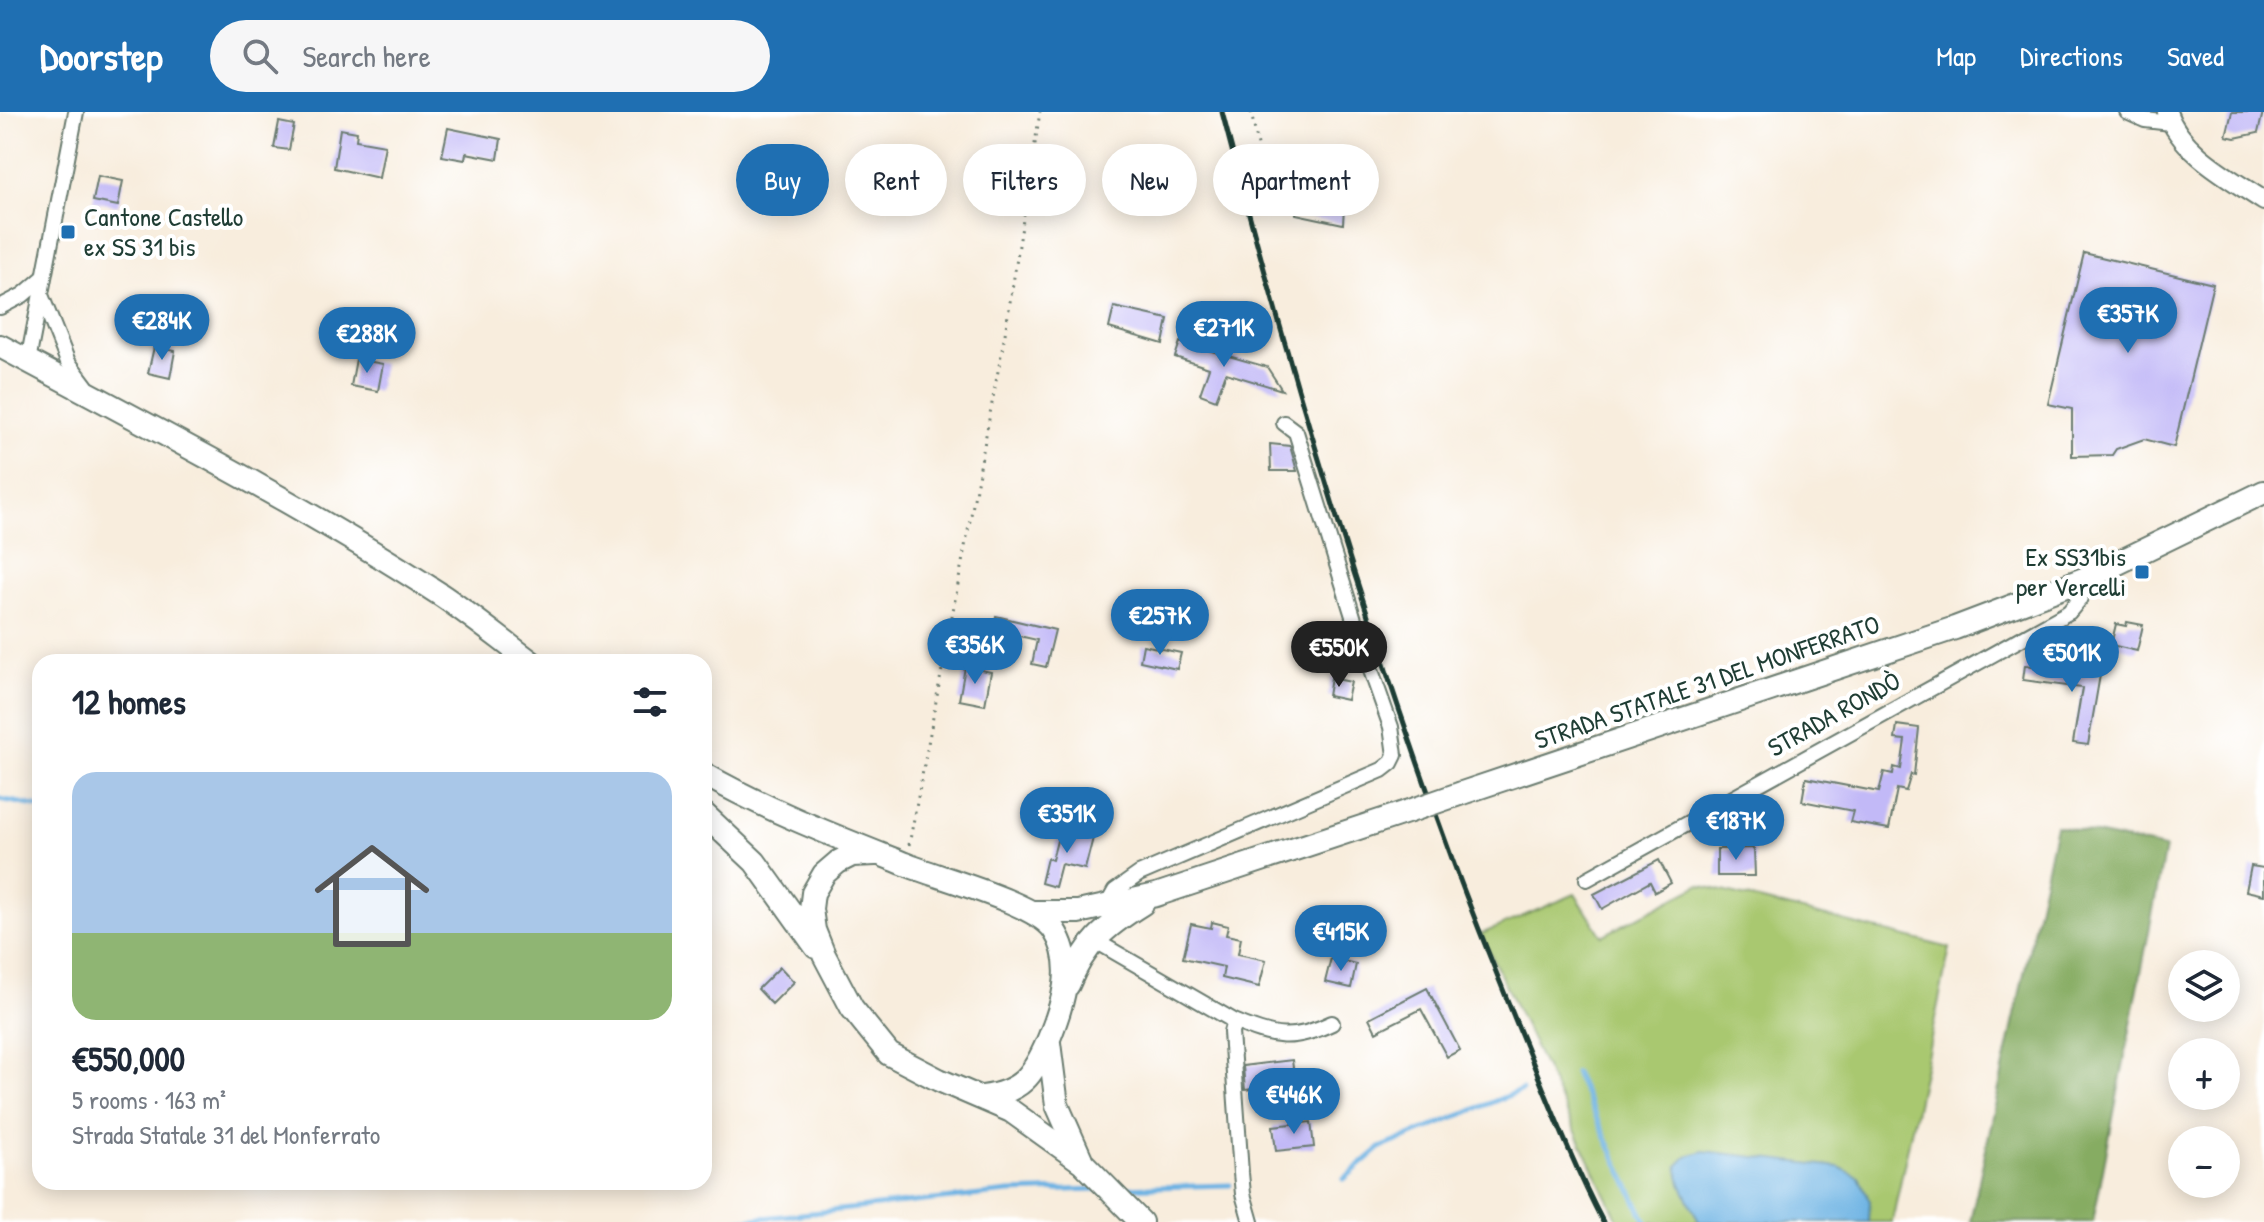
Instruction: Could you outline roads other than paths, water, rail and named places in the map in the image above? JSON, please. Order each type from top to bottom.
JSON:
[{"type":"main road","points":[[0,346],[401,570],[520,654]]},
{"type":"main road","name":"STRADA STATALE 31 DEL MONFERRATO","points":[[1034,912],[1058,914],[1156,895],[1955,628],[2089,577],[2264,492]]},
{"type":"main road","points":[[712,778],[746,797],[906,865],[1034,912],[1053,928],[1060,942],[1066,971],[1065,994],[1049,1038],[1035,1069],[1025,1080],[1002,1095],[983,1097]]},
{"type":"main road","points":[[712,822],[755,862],[807,938],[824,955]]},
{"type":"main road","points":[[880,854],[852,855],[838,862],[817,883],[811,909],[814,930],[824,955],[852,1008],[889,1054],[1011,1111],[1088,1168],[1141,1222]]},
{"type":"main road","name":"STRADA STATALE 31 DEL MONFERRATO","points":[[1065,994],[1077,965],[1098,936],[1156,895]]},
{"type":"main road","points":[[1049,1038],[1057,1105],[1088,1168]]},
{"type":"street","points":[[28,361],[76,112]]},
{"type":"street","points":[[2127,112],[2154,122],[2169,117],[2176,131],[2194,151],[2264,201]]},
{"type":"street","points":[[0,307],[23,295],[44,277]]},
{"type":"street","points":[[41,294],[68,362],[79,380],[97,398]]},
{"type":"street","points":[[1284,423],[1296,432],[1361,642],[1391,727],[1395,755],[1382,770],[1139,874],[1115,891],[1106,906],[1098,936],[1234,1021],[1271,1036],[1287,1037],[1315,1031],[1332,1023]]},
{"type":"street","name":"STRADA RONDÒ","points":[[1587,879],[2069,612],[2079,600],[2089,577]]},
{"type":"street","points":[[1234,1021],[1231,1032],[1241,1173],[1251,1222]]},
{"type":"water","points":[[1704,1151],[1839,1167],[1859,1177],[1870,1201],[1869,1222],[1699,1222],[1681,1184],[1677,1166],[1687,1156]]},
{"type":"waterway","points":[[0,799],[32,805]]},
{"type":"waterway","points":[[1575,1073],[1646,1222]]},
{"type":"waterway","points":[[1344,1179],[1380,1148],[1522,1090]]},
{"type":"waterway","points":[[1116,1188],[1230,1185]]},
{"type":"waterway","points":[[725,1222],[1009,1192],[1098,1189]]},
{"type":"railway","points":[[1222,112],[1300,397],[1389,679],[1482,936],[1565,1140],[1603,1222]]},
{"type":"place","name":"Cantone Castello ex SS 31 bis","points":[[68,232]]},
{"type":"place","name":"Ex SS31bis per Vercelli","points":[[2142,572]]}]
